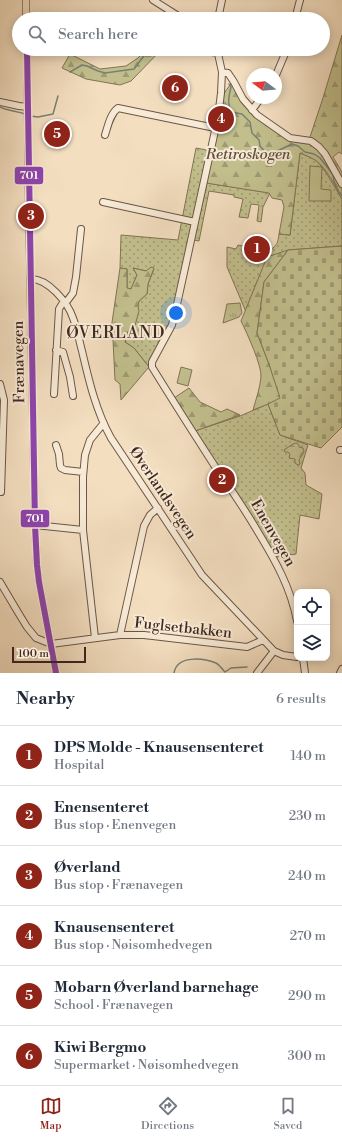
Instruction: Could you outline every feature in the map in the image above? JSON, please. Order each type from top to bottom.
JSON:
[{"type":"main road","points":[[26,0],[26,12]]},
{"type":"main road","name":"Frænavegen","points":[[27,56],[35,525],[38,571],[56,673]]},
{"type":"street","points":[[153,0],[172,12]]},
{"type":"street","points":[[219,12],[222,0],[227,0]]},
{"type":"street","points":[[297,12],[300,0]]},
{"type":"street","points":[[103,202],[195,222],[221,93],[222,72],[219,56]]},
{"type":"street","points":[[279,68],[284,56]]},
{"type":"street","points":[[222,72],[228,74],[243,99],[257,115],[290,138],[311,141],[318,147],[325,154],[342,184]]},
{"type":"street","points":[[0,102],[28,107]]},
{"type":"street","points":[[252,110],[256,104]]},
{"type":"street","points":[[105,136],[112,115],[118,108],[215,128]]},
{"type":"street","name":"Enenvegen","points":[[195,222],[172,325],[152,362],[152,367],[275,559],[288,587],[294,608]]},
{"type":"street","points":[[54,394],[59,309],[62,304],[72,296],[74,289],[81,229]]},
{"type":"street","name":"Øverlandsvegen","points":[[30,280],[39,280],[53,288],[65,303],[73,318],[88,374],[110,438],[202,575],[274,651],[294,657]]},
{"type":"street","points":[[56,350],[63,352],[70,377],[73,396]]},
{"type":"street","points":[[0,384],[4,400],[1,492]]},
{"type":"street","points":[[95,638],[84,530],[84,454],[90,440],[104,424]]},
{"type":"street","points":[[56,445],[61,468],[65,470],[84,472]]},
{"type":"street","points":[[120,635],[144,526],[150,515],[158,508]]},
{"type":"street","points":[[35,525],[84,530]]},
{"type":"street","points":[[0,582],[19,614],[36,638],[51,644]]},
{"type":"street","name":"Fuglsetbakken","points":[[51,644],[120,635],[144,635],[247,647],[263,640]]},
{"type":"street","points":[[257,673],[274,651]]},
{"type":"street","points":[[303,661],[305,673]]},
{"type":"street","points":[[340,673],[342,669]]},
{"type":"green space","name":"Retiroskogen","points":[[342,35],[342,154],[339,152],[333,157],[342,172],[342,199],[319,163],[300,153],[290,235],[279,234],[284,207],[282,200],[272,198],[269,193],[206,183],[223,95],[232,82],[241,100],[289,140],[308,143]]},
{"type":"green space","points":[[69,56],[74,56],[100,69],[126,66],[140,56],[155,56],[131,81],[120,85],[86,79],[62,68]]},
{"type":"green space","points":[[196,148],[212,151],[180,301],[149,367],[134,348],[125,342],[139,301],[147,294],[148,284],[154,269],[146,271],[133,268],[137,275],[131,289],[127,288],[127,269],[120,268],[121,235],[178,240]]},
{"type":"green space","points":[[300,153],[318,162],[342,199],[342,246],[288,250],[257,281],[246,312],[227,267],[227,247],[236,249],[238,245],[251,248],[252,243],[259,245],[258,248],[270,250],[277,244],[279,234],[290,235]]},
{"type":"green space","points":[[310,166],[322,167],[321,189],[331,190],[331,201],[309,201]]},
{"type":"green space","points":[[207,183],[270,193],[263,207],[261,222],[257,221],[259,205],[251,204],[248,218],[239,217],[243,199],[234,197],[234,195],[209,191],[199,241],[194,240]]},
{"type":"green space","points":[[342,246],[342,427],[321,448],[280,435],[268,404],[280,398],[257,333],[264,282],[288,250]]},
{"type":"green space","points":[[288,250],[264,282],[257,333],[281,399],[253,410],[260,385],[261,372],[254,349],[241,321],[267,257]]},
{"type":"green space","points":[[151,267],[154,268],[148,284],[147,294],[139,301],[139,311],[134,329],[128,331],[125,342],[134,348],[149,367],[121,400],[120,384],[115,380],[113,340],[110,336],[120,268],[127,269],[127,288],[131,289],[137,275],[133,268],[146,271]]},
{"type":"green space","points":[[240,303],[242,313],[239,317],[223,323],[227,304]]},
{"type":"green space","points":[[181,367],[192,370],[188,386],[177,383]]},
{"type":"green space","points":[[189,388],[200,402],[221,412],[227,409],[240,415],[195,431],[174,398]]},
{"type":"green space","points":[[268,404],[280,435],[308,445],[301,468],[305,473],[306,485],[322,494],[319,519],[300,515],[296,554],[277,557],[195,431],[240,416]]},
{"type":"green space","points":[[296,443],[299,447],[303,448],[304,452],[299,460],[300,464],[298,465],[295,463],[295,459],[289,458],[290,454],[284,450]]},
{"type":"waterway","points":[[70,72],[82,65],[105,73],[134,69],[144,56]]},
{"type":"waterway","points":[[229,84],[231,87],[229,96],[231,112],[242,114],[250,122],[252,133],[259,140],[260,146],[266,153],[273,153],[292,144],[298,146],[305,152],[314,154],[320,158],[333,175],[334,182],[342,195]]},
{"type":"waterway","points":[[30,116],[38,117],[53,114],[58,96]]},
{"type":"waterway","points":[[0,107],[25,114]]},
{"type":"waterway","points":[[174,673],[176,667],[180,663],[191,659],[211,661],[220,666],[225,672],[231,668],[247,667]]},
{"type":"transit line","name":"701","points":[[27,56],[35,525],[39,582],[56,673]]},
{"type":"place","name":"Kiwi Bergmo","points":[[175,88]]},
{"type":"place","name":"Knausensenteret","points":[[221,119]]},
{"type":"place","name":"Mobarn Øverland barnehage","points":[[57,134]]},
{"type":"place","name":"Øverland","points":[[31,216]]},
{"type":"place","name":"DPS Molde - Knausensenteret","points":[[257,249]]},
{"type":"place","name":"Enensenteret","points":[[222,480]]},
{"type":"district","name":"ØVERLAND","points":[[116,333]]}]
